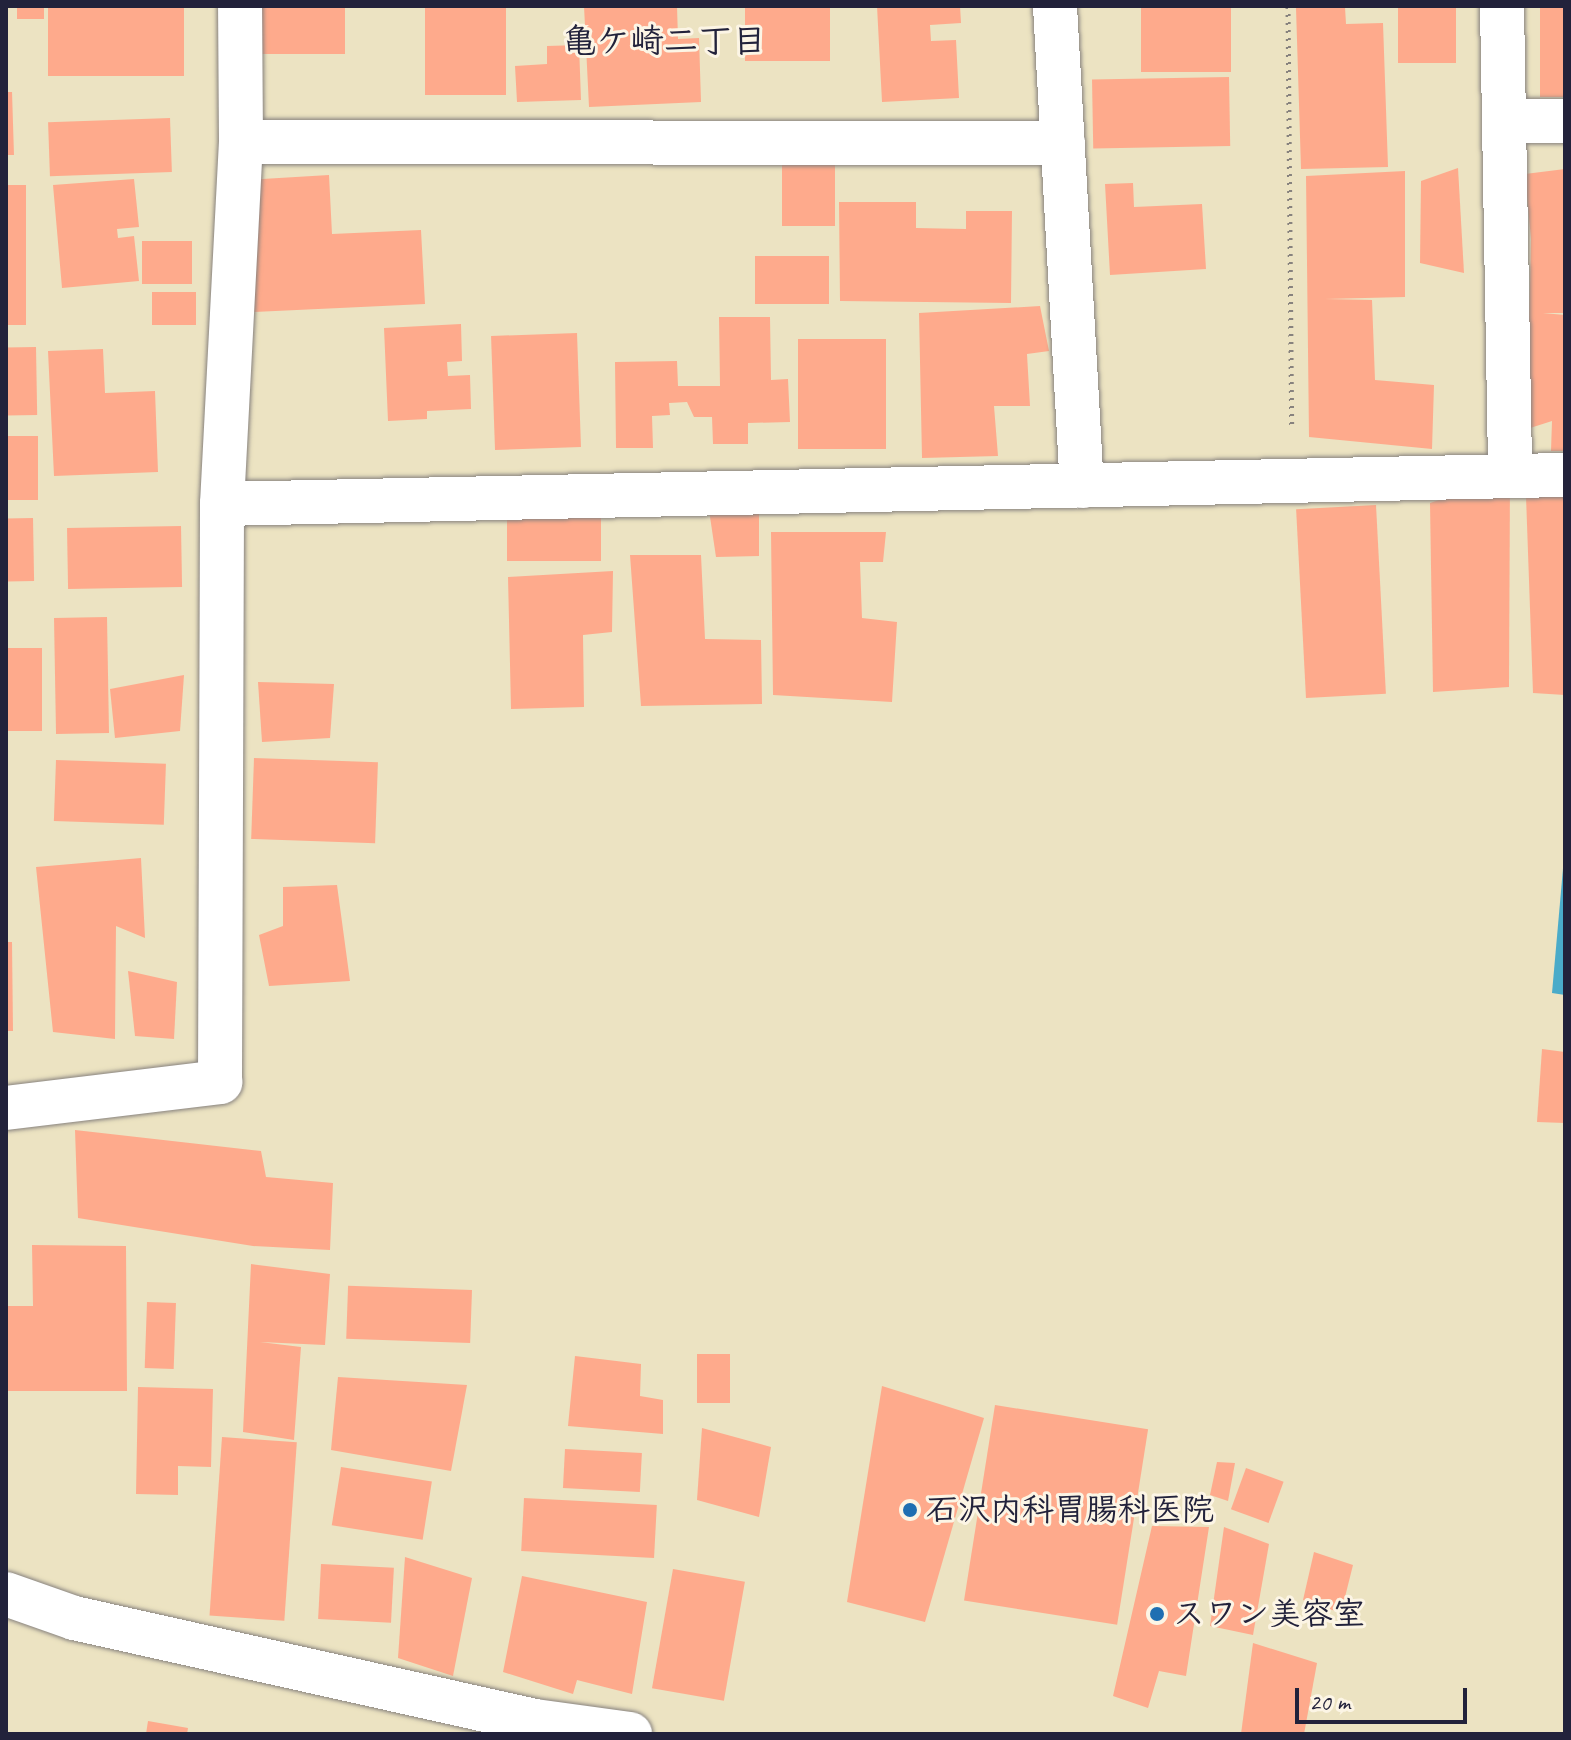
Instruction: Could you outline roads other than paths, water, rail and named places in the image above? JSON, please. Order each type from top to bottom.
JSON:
[{"type":"street","points":[[6,1108],[220,1082],[222,504],[241,142],[240,6]]},
{"type":"street","points":[[1055,6],[1082,486]]},
{"type":"street","points":[[1502,6],[1510,476]]},
{"type":"street","points":[[1504,121],[1565,121]]},
{"type":"street","points":[[241,142],[1063,143]]},
{"type":"street","points":[[222,504],[1565,475]]},
{"type":"street","points":[[6,1594],[74,1618],[535,1721],[630,1734]]},
{"type":"water","points":[[1565,846],[1565,995],[1552,993]]},
{"type":"place","name":"石沢内科胃腸科医院","points":[[910,1510]]},
{"type":"place","name":"スワン美容室","points":[[1157,1614]]},
{"type":"district","name":"亀ケ崎二丁目","points":[[664,41]]}]
